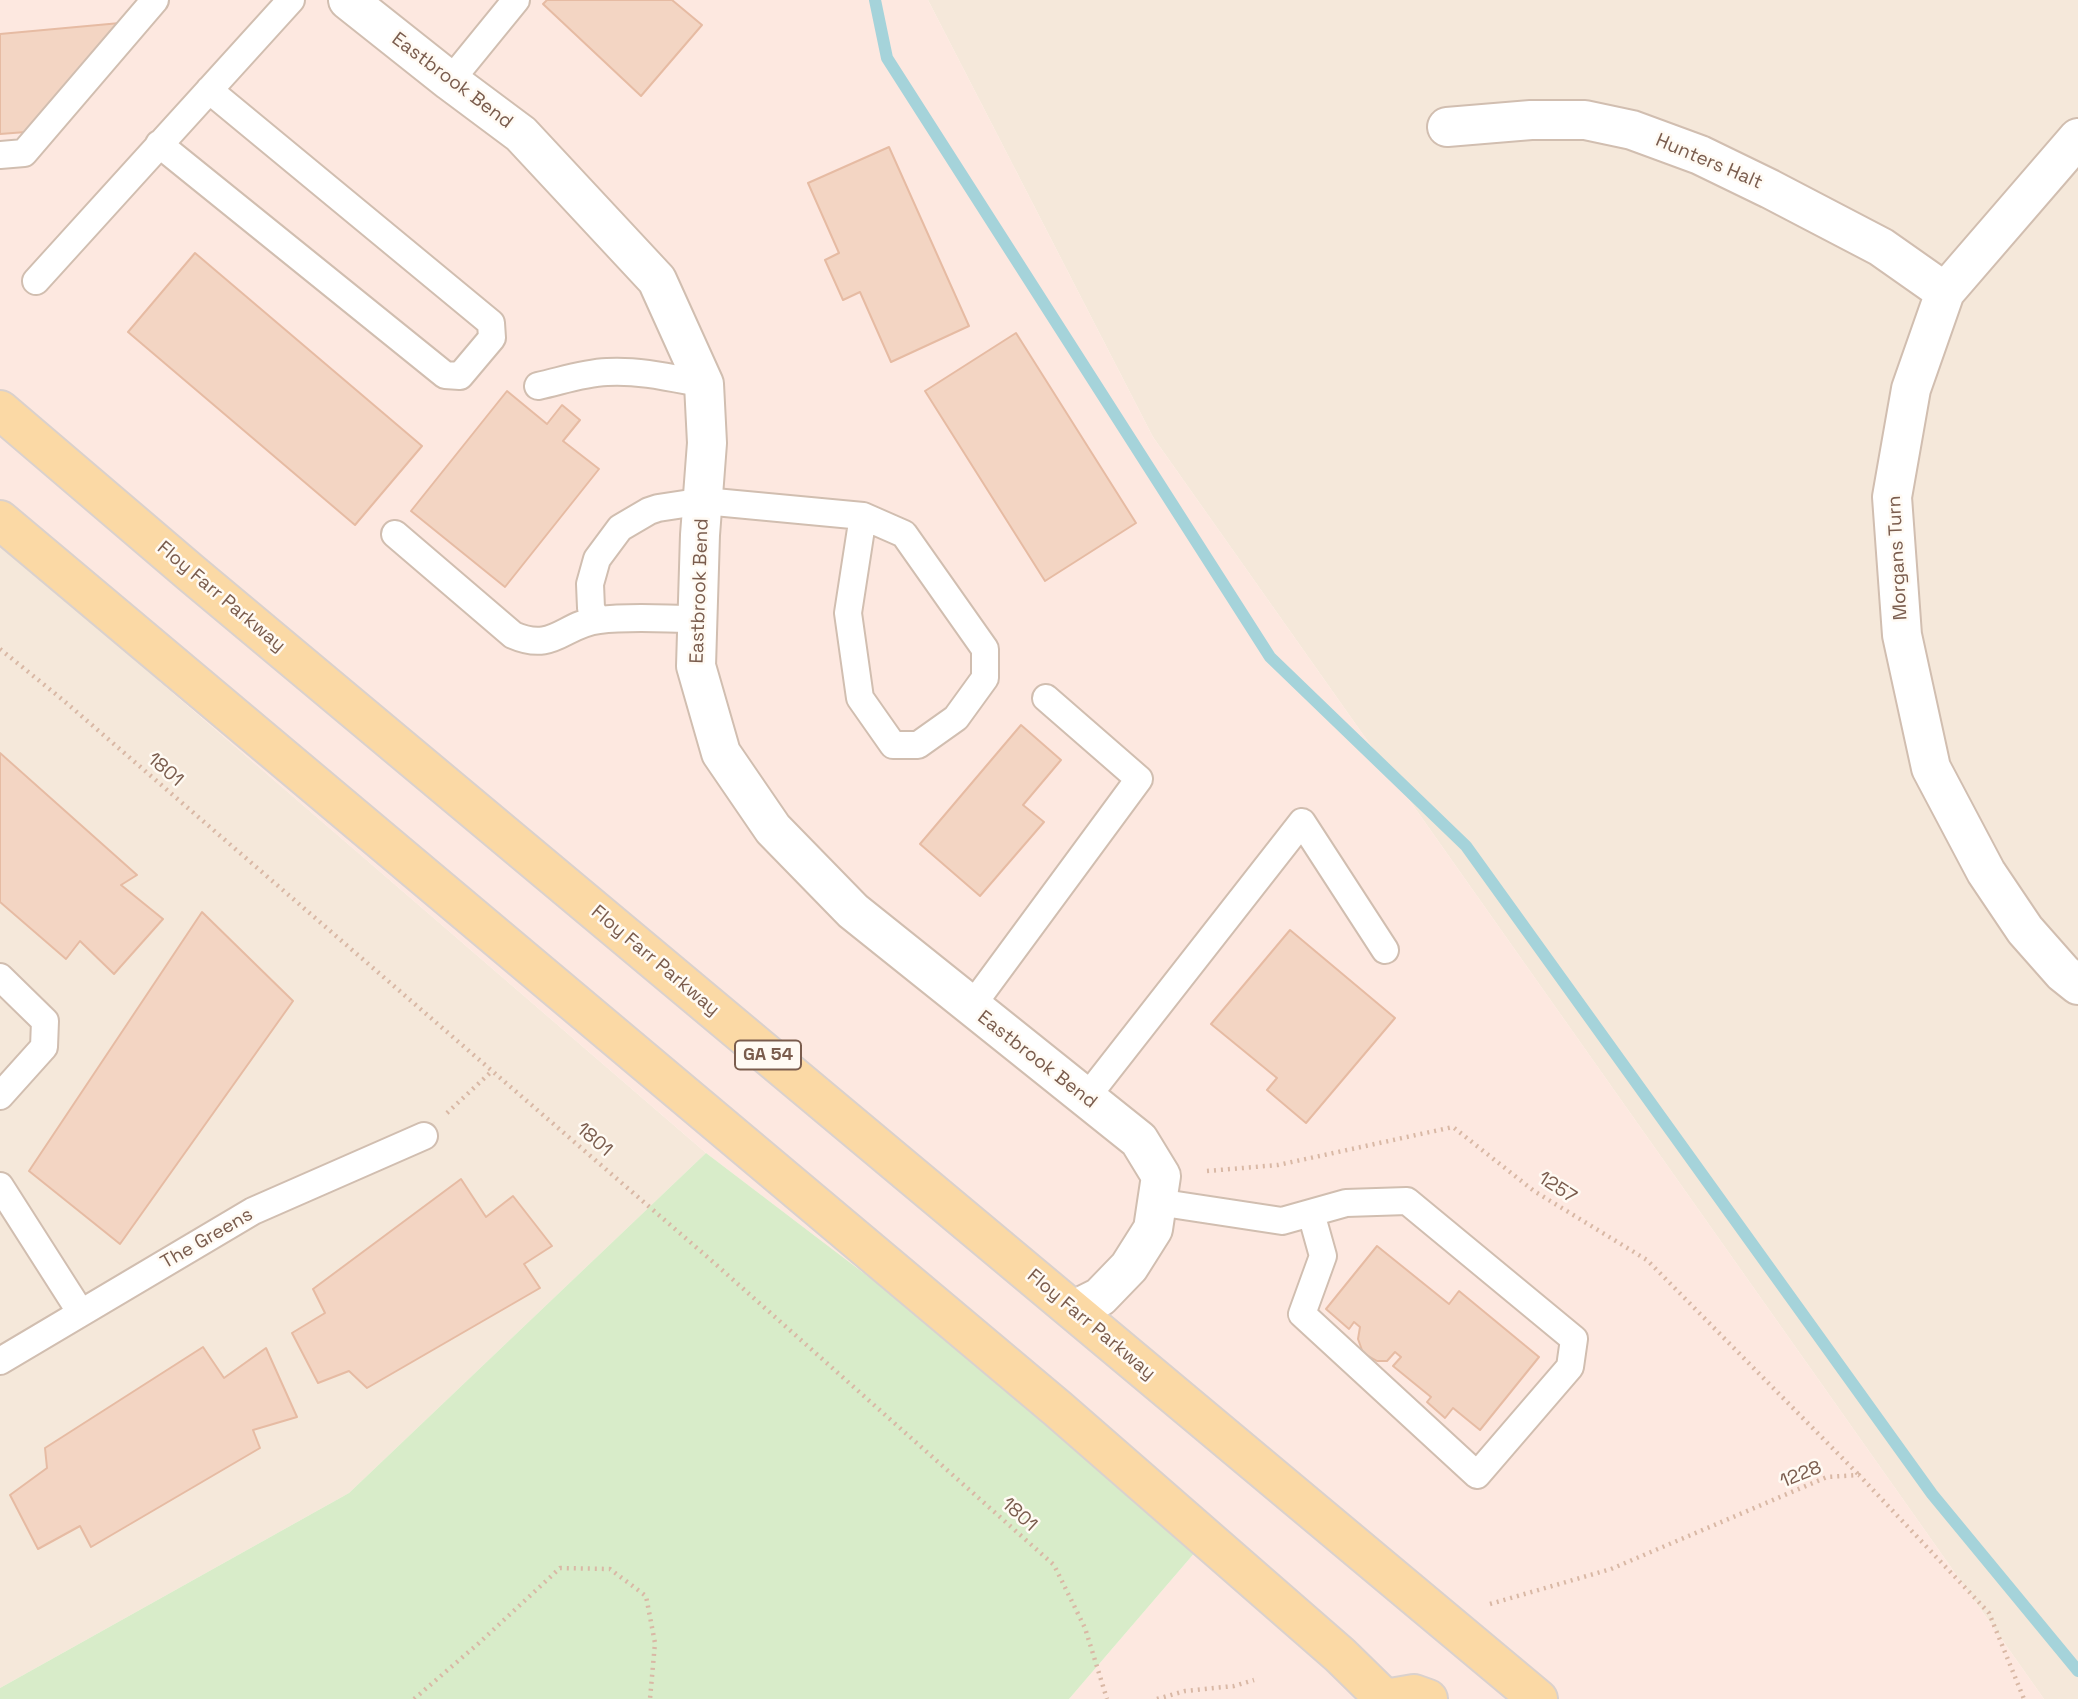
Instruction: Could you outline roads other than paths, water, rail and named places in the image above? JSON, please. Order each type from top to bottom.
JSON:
[{"type":"main road","name":"Floy Farr Parkway","points":[[0,410],[191,573],[1538,1699]]},
{"type":"main road","points":[[0,520],[1058,1409],[1340,1655],[1385,1699],[1414,1694],[1429,1699]]},
{"type":"street","name":"Eastbrook Bend","points":[[348,0],[521,134],[657,280],[704,384],[707,443],[700,534],[696,666],[721,753],[773,829],[853,911],[1139,1140],[1159,1189]]},
{"type":"street","name":"Hunters Halt","points":[[1447,127],[1531,120],[1585,120],[1632,130],[1700,155],[1783,195],[1881,247],[1945,292]]},
{"type":"street","name":"Morgans Turn","points":[[2078,138],[1945,292],[1911,388],[1892,497],[1902,635],[1931,768],[1986,872],[2025,930],[2063,973],[2078,985]]},
{"type":"street","points":[[1074,1310],[1100,1297],[1129,1267],[1153,1229],[1159,1189]]},
{"type":"lane","points":[[0,155],[24,153],[155,0]]},
{"type":"lane","points":[[36,281],[291,0]]},
{"type":"lane","points":[[450,81],[516,0]]},
{"type":"lane","points":[[159,144],[445,376],[460,376],[492,338],[491,323],[209,90]]},
{"type":"lane","points":[[538,386],[607,372],[667,377],[704,384]]},
{"type":"lane","points":[[597,620],[592,608],[590,584],[597,559],[620,528],[658,508],[704,502],[863,516],[904,534],[985,649],[985,678],[956,718],[918,745],[893,746],[860,698],[848,613],[863,516]]},
{"type":"lane","points":[[395,534],[513,635],[526,640],[550,640],[560,637],[575,625],[597,620],[697,619]]},
{"type":"lane","points":[[971,1007],[1139,779],[1046,698]]},
{"type":"lane","points":[[1086,1098],[1302,822],[1385,950]]},
{"type":"lane","points":[[0,977],[45,1021],[44,1046],[0,1096]]},
{"type":"lane","name":"The Greens","points":[[0,1361],[253,1211],[424,1136]]},
{"type":"lane","points":[[0,1186],[81,1313]]},
{"type":"lane","points":[[1159,1189],[1282,1221],[1346,1203],[1408,1201],[1574,1339],[1570,1367],[1477,1475],[1303,1314],[1323,1256],[1311,1213]]},
{"type":"waterway","points":[[875,0],[887,58],[1270,657],[1466,846],[1932,1494],[2078,1671]]}]
